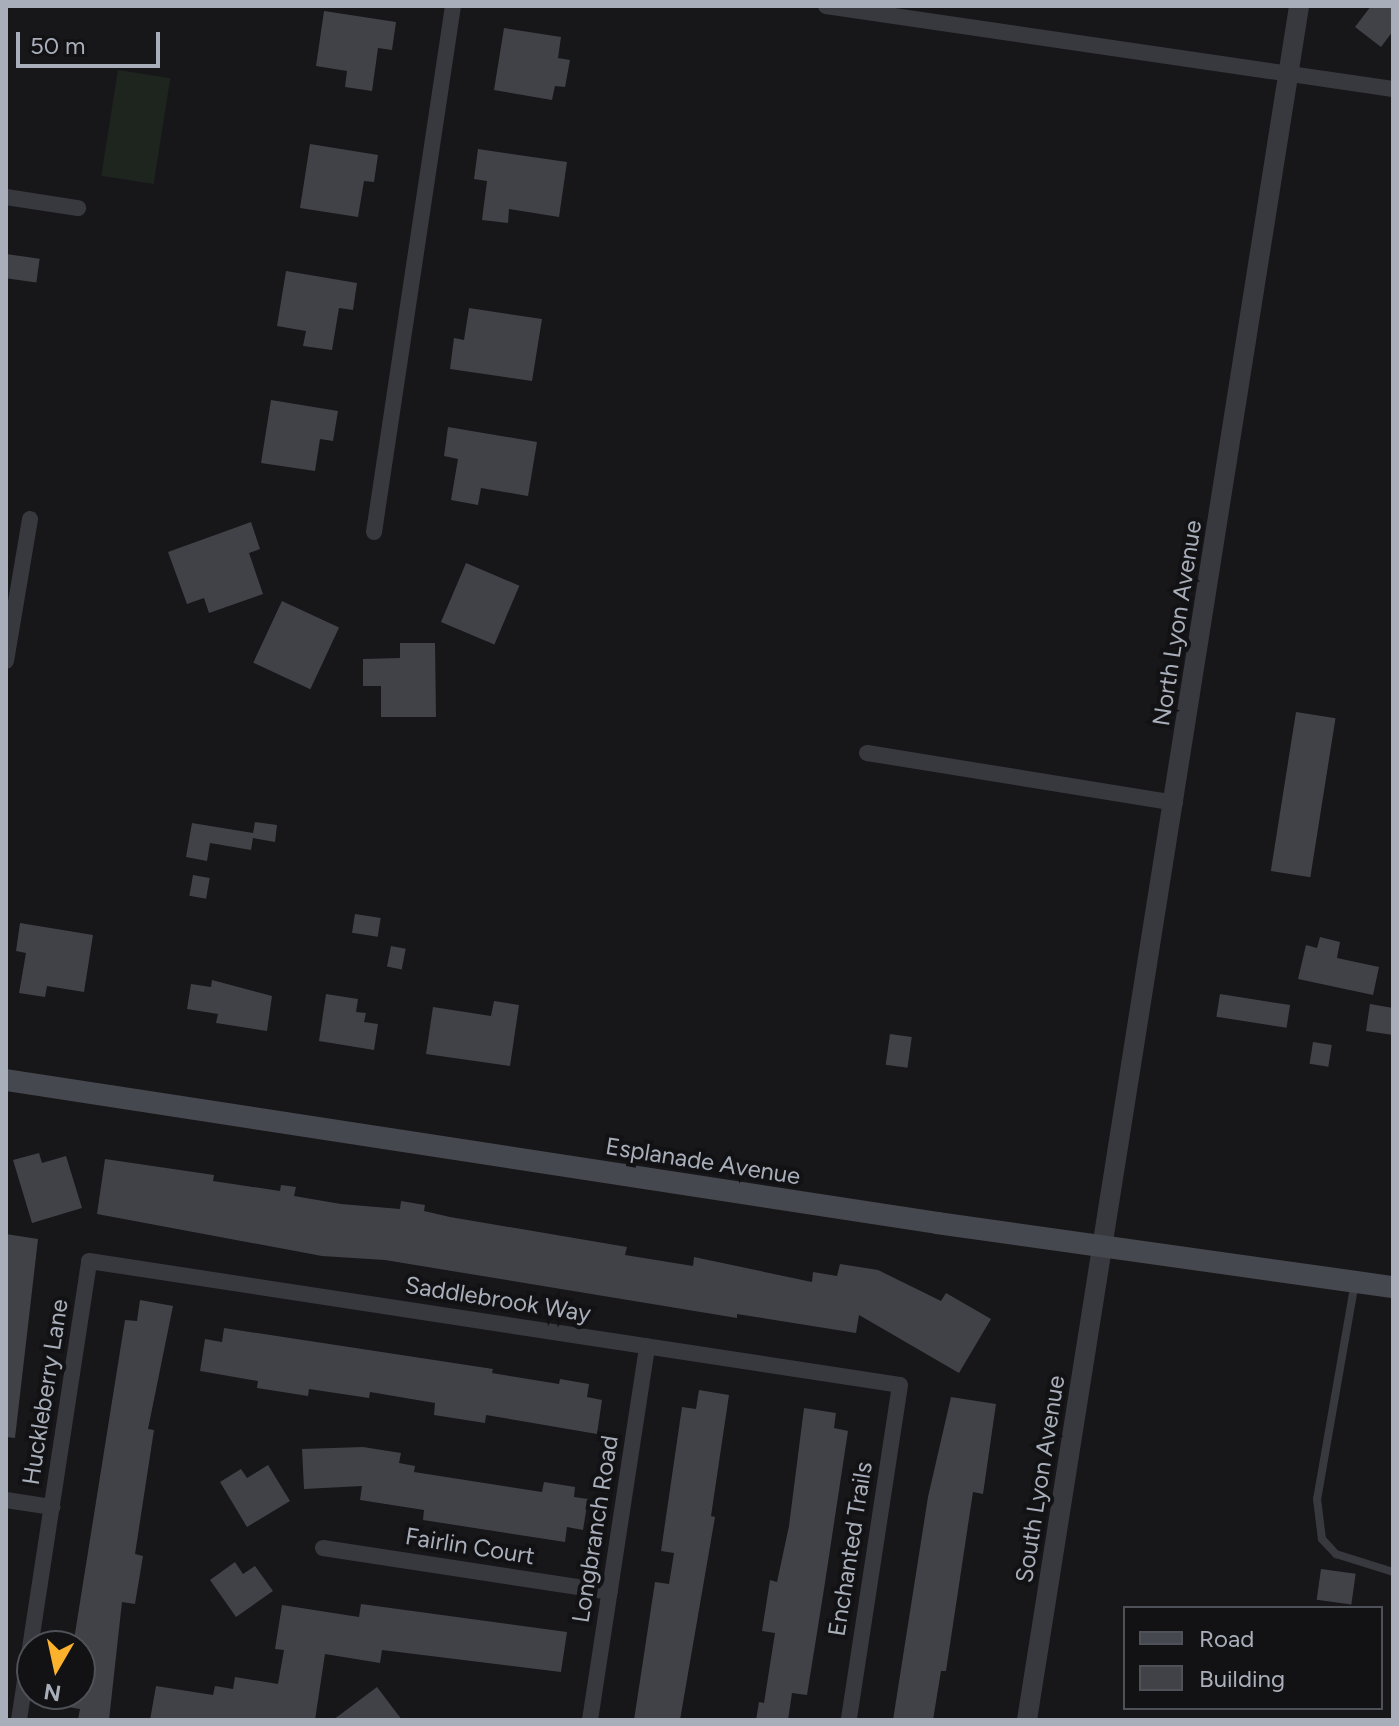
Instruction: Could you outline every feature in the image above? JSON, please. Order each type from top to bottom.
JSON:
[{"type":"main road","name":"Esplanade Avenue","points":[[6,1080],[1105,1247],[1393,1287]]},
{"type":"street","points":[[374,532],[453,6]]},
{"type":"street","points":[[826,6],[1393,89]]},
{"type":"street","name":"North Lyon Avenue","points":[[1105,1247],[1299,6]]},
{"type":"street","points":[[6,197],[78,208]]},
{"type":"street","points":[[6,661],[30,519]]},
{"type":"street","points":[[867,753],[1175,803]]},
{"type":"street","name":"South Lyon Avenue","points":[[1027,1720],[1105,1247]]},
{"type":"street","name":"Saddlebrook Way","points":[[89,1261],[900,1385]]},
{"type":"street","name":"Huckleberry Lane","points":[[19,1720],[89,1261]]},
{"type":"street","name":"Longbranch Road","points":[[590,1720],[647,1346]]},
{"type":"street","name":"Enchanted Trails","points":[[849,1720],[900,1385]]},
{"type":"street","points":[[6,1500],[52,1507]]},
{"type":"street","name":"Fairlin Court","points":[[323,1548],[610,1592]]},
{"type":"lane","points":[[1355,1281],[1317,1499],[1322,1539],[1336,1554],[1393,1572]]},
{"type":"shaded area","points":[[118,70],[170,78],[154,184],[101,176]]},
{"type":"building","points":[[1371,6],[1393,6],[1393,31],[1381,47],[1355,27]]},
{"type":"building","points":[[324,11],[396,22],[392,50],[378,48],[372,91],[345,87],[347,71],[316,66]]},
{"type":"building","points":[[504,28],[561,37],[558,58],[570,60],[565,87],[555,86],[552,100],[494,90]]},
{"type":"building","points":[[310,144],[378,155],[374,182],[364,181],[358,217],[300,208]]},
{"type":"building","points":[[478,149],[567,162],[559,217],[509,209],[508,223],[482,220],[487,181],[474,179]]},
{"type":"building","points":[[6,254],[40,259],[36,282],[6,278]]},
{"type":"building","points":[[286,271],[357,283],[353,310],[339,308],[332,350],[303,346],[306,331],[277,326]]},
{"type":"building","points":[[469,308],[542,319],[532,381],[450,369],[454,338],[464,340]]},
{"type":"building","points":[[271,400],[338,411],[333,441],[320,439],[315,471],[261,463]]},
{"type":"building","points":[[448,427],[537,442],[528,496],[481,488],[478,505],[451,500],[458,459],[444,456]]},
{"type":"building","points":[[251,522],[260,549],[249,553],[263,594],[209,613],[204,598],[187,604],[168,552]]},
{"type":"building","points":[[466,563],[519,586],[494,645],[441,622]]},
{"type":"building","points":[[282,601],[339,628],[310,689],[253,663]]},
{"type":"building","points":[[400,643],[435,643],[436,717],[381,717],[381,686],[363,686],[363,659],[400,658]]},
{"type":"building","points":[[1296,712],[1336,718],[1310,877],[1271,871]]},
{"type":"building","points":[[255,822],[277,825],[275,842],[253,838],[251,850],[210,843],[207,861],[186,857],[192,823],[253,833]]},
{"type":"building","points":[[193,875],[210,878],[206,899],[189,896]]},
{"type":"building","points":[[355,914],[381,918],[378,937],[352,933]]},
{"type":"building","points":[[20,923],[93,935],[84,992],[47,986],[45,997],[19,993],[26,953],[16,951]]},
{"type":"building","points":[[1320,937],[1340,942],[1337,958],[1379,967],[1373,995],[1298,979],[1306,945],[1317,948]]},
{"type":"building","points":[[391,946],[406,949],[402,969],[387,967]]},
{"type":"building","points":[[212,980],[272,996],[267,1031],[216,1023],[218,1014],[187,1009],[191,984],[211,987]]},
{"type":"building","points":[[326,994],[358,999],[356,1012],[366,1013],[364,1022],[378,1024],[374,1050],[319,1041]]},
{"type":"building","points":[[1220,994],[1290,1005],[1287,1028],[1216,1017]]},
{"type":"building","points":[[494,1001],[519,1005],[510,1066],[426,1054],[433,1007],[491,1016]]},
{"type":"building","points":[[1370,1004],[1393,1008],[1393,1035],[1366,1031]]},
{"type":"building","points":[[890,1034],[912,1037],[907,1068],[886,1065]]},
{"type":"building","points":[[1313,1042],[1332,1045],[1328,1067],[1310,1064]]},
{"type":"building","points":[[39,1153],[42,1163],[66,1156],[82,1208],[32,1223],[13,1160]]},
{"type":"building","points":[[105,1159],[214,1175],[213,1181],[280,1191],[281,1185],[296,1187],[294,1196],[341,1204],[400,1209],[401,1201],[425,1205],[424,1211],[450,1217],[627,1247],[625,1255],[693,1266],[694,1257],[812,1282],[813,1272],[837,1276],[840,1264],[878,1270],[941,1301],[946,1293],[991,1319],[959,1373],[859,1315],[856,1333],[737,1314],[737,1318],[385,1260],[322,1256],[97,1214]]},
{"type":"building","points":[[6,1234],[38,1239],[15,1438],[6,1437]]},
{"type":"building","points":[[140,1300],[173,1306],[148,1429],[154,1430],[135,1554],[143,1556],[135,1604],[122,1602],[109,1720],[78,1720],[80,1710],[96,1710],[96,1630],[76,1630],[125,1320],[137,1321]]},
{"type":"building","points":[[224,1328],[493,1369],[492,1373],[559,1384],[560,1379],[589,1384],[587,1397],[602,1400],[597,1434],[486,1415],[485,1423],[434,1415],[435,1403],[370,1392],[369,1398],[309,1389],[308,1396],[257,1388],[258,1381],[200,1371],[205,1339],[222,1342]]},
{"type":"building","points":[[699,1390],[729,1395],[711,1516],[715,1517],[680,1720],[634,1720],[655,1582],[669,1584],[674,1553],[661,1551],[682,1407],[696,1409]]},
{"type":"building","points":[[951,1397],[996,1404],[983,1494],[973,1492],[946,1671],[941,1671],[933,1720],[893,1720],[928,1497]]},
{"type":"building","points":[[804,1408],[836,1413],[834,1428],[848,1431],[824,1589],[807,1695],[792,1693],[788,1720],[756,1720],[759,1702],[764,1703],[775,1633],[762,1631],[770,1580],[777,1582],[789,1526]]},
{"type":"building","points":[[363,1447],[401,1453],[399,1463],[415,1466],[414,1472],[542,1492],[544,1482],[575,1487],[574,1497],[588,1499],[583,1530],[567,1527],[565,1542],[423,1520],[424,1510],[360,1500],[362,1486],[304,1489],[302,1449]]},
{"type":"building","points":[[268,1465],[290,1501],[247,1527],[220,1482],[241,1469],[247,1478]]},
{"type":"building","points":[[235,1562],[243,1574],[255,1566],[273,1591],[236,1617],[210,1580]]},
{"type":"building","points":[[1321,1569],[1356,1574],[1351,1605],[1317,1600]]},
{"type":"building","points":[[361,1604],[567,1632],[561,1672],[382,1650],[380,1663],[325,1654],[315,1720],[150,1720],[156,1686],[213,1695],[215,1686],[233,1689],[235,1677],[278,1684],[284,1650],[275,1649],[282,1605],[359,1617]]},
{"type":"building","points":[[377,1687],[402,1720],[333,1720]]}]
